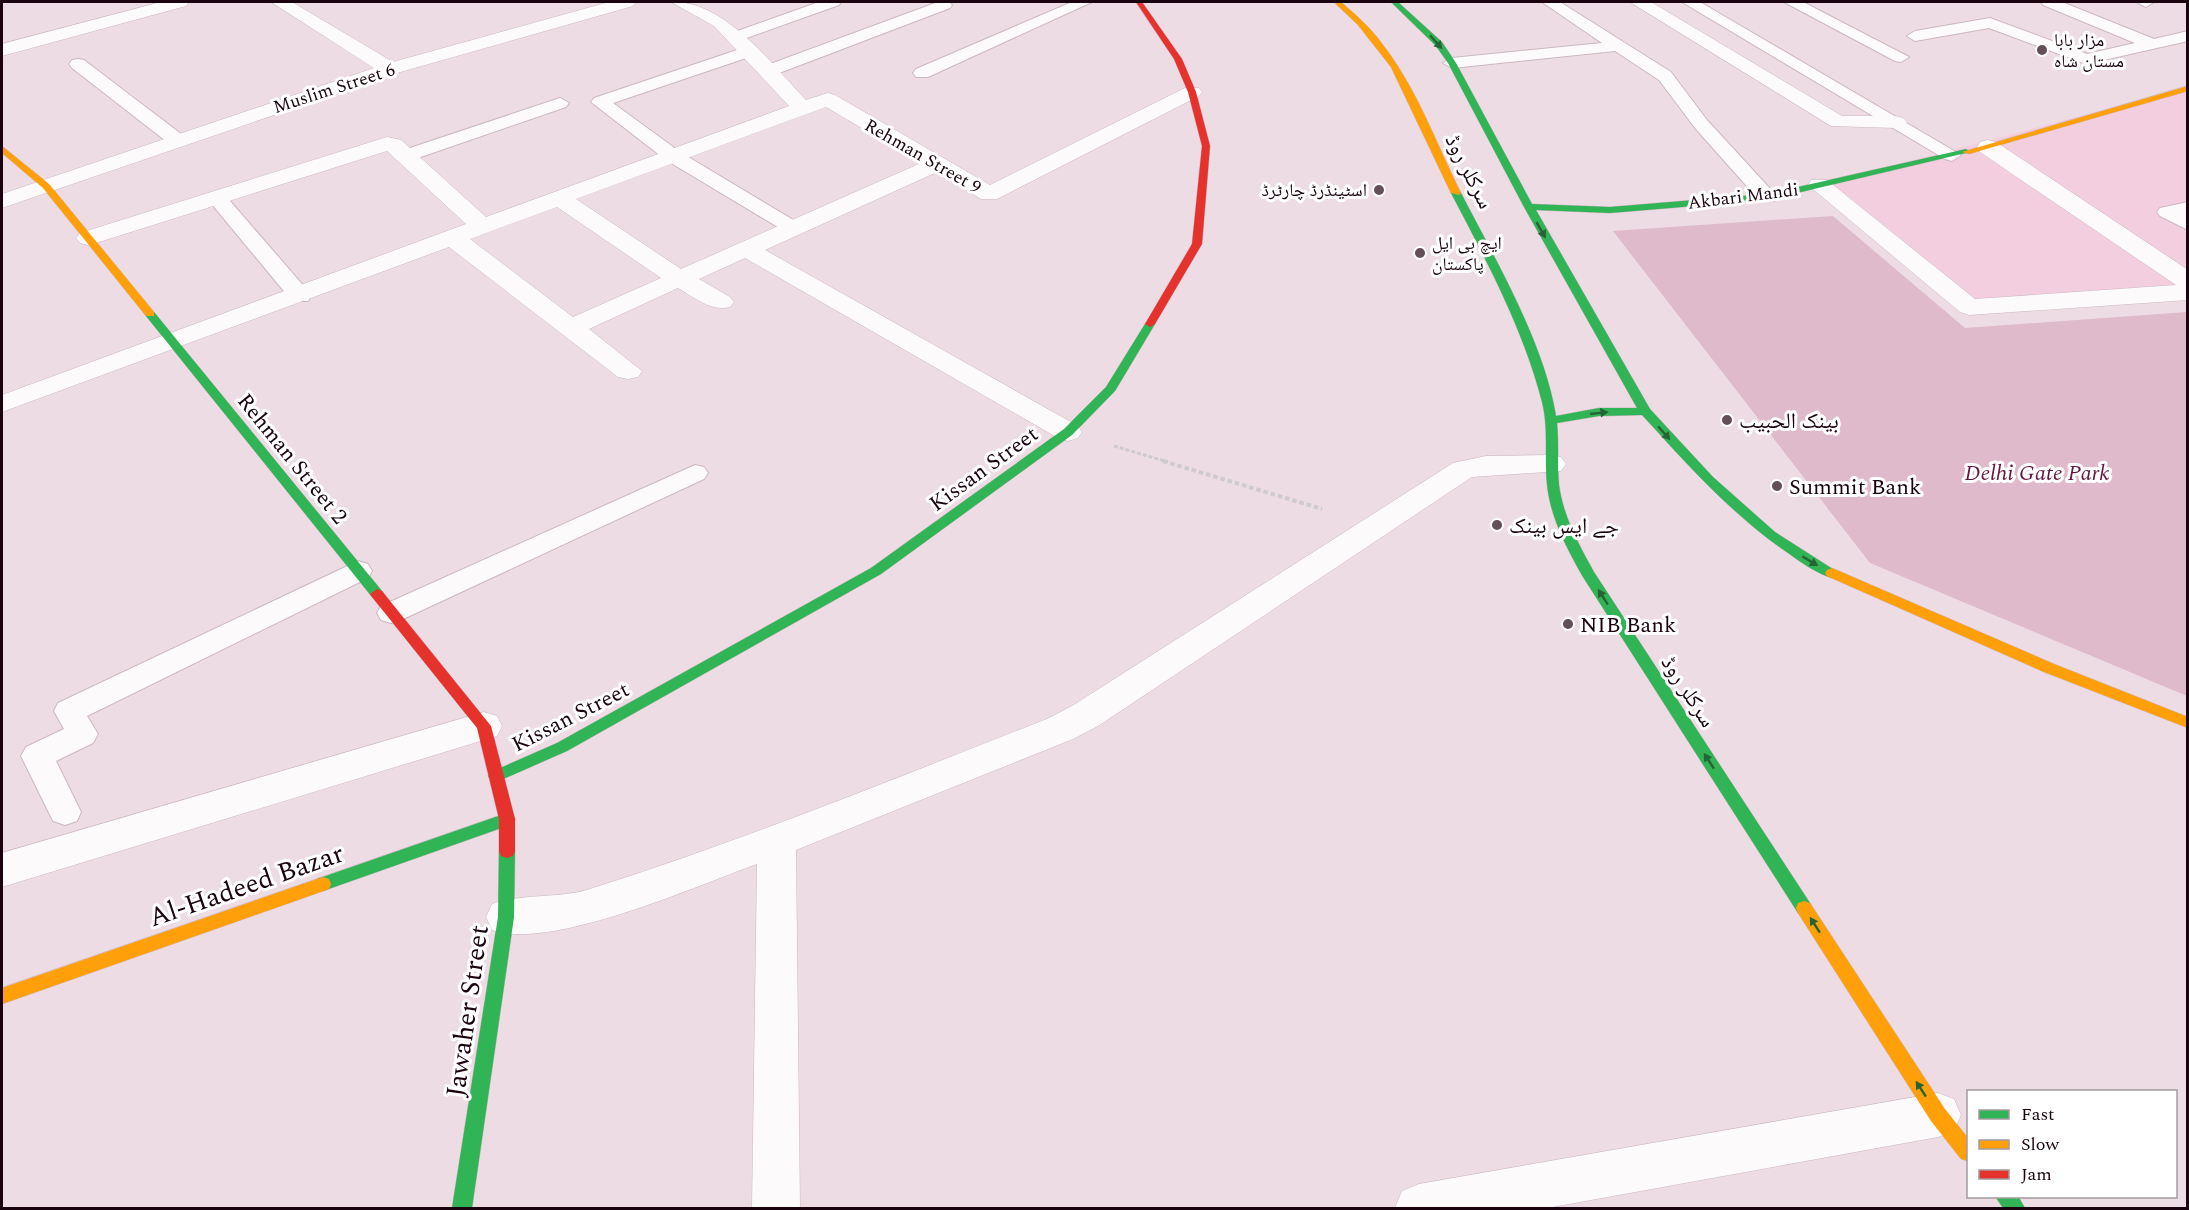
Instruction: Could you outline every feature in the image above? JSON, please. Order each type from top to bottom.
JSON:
[{"type":"street","points":[[2,50],[180,2]]},
{"type":"street","points":[[280,2],[390,69]]},
{"type":"street","name":"Muslim Street 6","points":[[2,201],[390,69],[627,2]]},
{"type":"street","points":[[680,2],[721,22],[802,108]]},
{"type":"street","name":"Kissan Street","points":[[496,776],[562,747],[876,571],[1068,432],[1111,389],[1197,244],[1206,146],[1192,92],[1178,58],[1139,2]]},
{"type":"street","name":"سرکلر روڈ","points":[[1337,2],[1375,36],[1398,69],[1436,152],[1507,291],[1539,373],[1553,420],[1552,486],[1563,527],[1588,574],[1938,1115],[1967,1151]]},
{"type":"street","name":"سرکلر روڈ","points":[[1394,2],[1439,44],[1452,63],[1529,207],[1645,411],[1709,480],[1770,535],[1811,562],[1857,586],[2039,664],[2187,723]]},
{"type":"street","points":[[1639,2],[1838,122],[1896,122]]},
{"type":"street","name":"Akbari Mandi","points":[[1529,207],[1610,210],[1767,197],[1988,147],[2187,88]]},
{"type":"street","name":"Rehman Street 9","points":[[4,399],[172,343],[828,99],[989,194],[1192,92]]},
{"type":"street","points":[[88,238],[380,145],[393,145],[483,227]]},
{"type":"street","points":[[1988,147],[2187,282]]},
{"type":"street","name":"Rehman Street 2","points":[[2,149],[45,186],[484,726],[507,819]]},
{"type":"street","points":[[571,327],[937,164]]},
{"type":"street","points":[[1819,185],[1969,308],[2187,292]]},
{"type":"street","points":[[559,198],[681,279],[721,302]]},
{"type":"street","points":[[453,238],[627,371]]},
{"type":"street","points":[[748,250],[1068,432]]},
{"type":"street","points":[[1553,420],[1599,412],[1645,411]]},
{"type":"street","points":[[506,917],[587,908],[777,842],[1076,720],[1463,470],[1486,465],[1551,464]]},
{"type":"street","points":[[2,870],[484,726]]},
{"type":"street","name":"Jawaher Street","points":[[462,1209],[506,917],[507,819]]},
{"type":"street","name":"Al-Hadeed Bazar","points":[[2,996],[507,819]]},
{"type":"street","points":[[776,1209],[777,842]]},
{"type":"street","points":[[1419,1209],[1938,1115]]},
{"type":"lane","points":[[793,228],[673,156],[600,102],[742,44],[833,2]]},
{"type":"lane","points":[[922,73],[1084,2]]},
{"type":"lane","points":[[1550,2],[1665,76],[1701,124],[1767,197]]},
{"type":"lane","points":[[1690,2],[1952,154]]},
{"type":"lane","points":[[1792,2],[1901,57]]},
{"type":"lane","points":[[2049,2],[2150,43]]},
{"type":"lane","points":[[768,71],[944,4]]},
{"type":"lane","points":[[1915,36],[1990,23],[2086,59],[2187,36]]},
{"type":"lane","points":[[1452,63],[1619,46]]},
{"type":"lane","points":[[78,64],[178,141]]},
{"type":"lane","points":[[405,156],[560,102]]},
{"type":"lane","points":[[217,198],[300,296]]},
{"type":"lane","points":[[2187,208],[2168,212],[2187,224]]},
{"type":"lane","points":[[391,613],[695,473]]},
{"type":"lane","points":[[65,812],[37,756],[82,734],[69,711],[358,571]]},
{"type":"path","points":[[1068,432],[1378,525]]},
{"type":"shaded area","points":[[2187,88],[2187,292],[1969,307],[1819,185]]},
{"type":"green space","name":"Delhi Gate Park","points":[[1833,216],[1965,328],[2187,312],[2187,696],[1870,563],[1613,231]]},
{"type":"traffic: fast","points":[[1394,2],[1439,44],[1452,63],[1529,207],[1645,411],[1709,480],[1770,535],[1811,563],[1832,573]]},
{"type":"traffic: fast","points":[[1529,207],[1610,210],[1767,197],[1966,152]]},
{"type":"traffic: fast","points":[[1456,193],[1508,295],[1540,375],[1550,413],[1555,497],[1571,542],[1588,574],[1804,908]]},
{"type":"traffic: fast","points":[[150,314],[377,594]]},
{"type":"traffic: fast","points":[[496,776],[562,747],[876,571],[1068,432],[1111,389],[1150,324]]},
{"type":"traffic: fast","points":[[1553,420],[1599,412],[1645,411]]},
{"type":"traffic: fast","points":[[323,884],[507,819]]},
{"type":"traffic: fast","points":[[462,1208],[506,917],[507,851]]},
{"type":"traffic: fast","points":[[2007,1198],[2015,1208]]},
{"type":"traffic: slow","points":[[1337,2],[1361,23],[1395,67],[1420,114],[1456,193]]},
{"type":"traffic: slow","points":[[1966,152],[2188,88]]},
{"type":"traffic: slow","points":[[2,149],[46,186],[150,314]]},
{"type":"traffic: slow","points":[[1832,573],[2049,668],[2188,723]]},
{"type":"traffic: slow","points":[[2,996],[323,884]]},
{"type":"traffic: slow","points":[[1804,908],[1938,1115],[1967,1151]]},
{"type":"traffic: jam","points":[[1139,2],[1178,59],[1192,92],[1206,146],[1197,244],[1150,324]]},
{"type":"traffic: jam","points":[[377,594],[484,726],[507,819],[507,851]]},
{"type":"place","name":"مزار بابا مستان شاہ","points":[[2042,50]]},
{"type":"place","name":"اسٹینڈرڈ چارٹرڈ","points":[[1379,190]]},
{"type":"place","name":"ایچ بی ایل پاکستان","points":[[1420,253]]},
{"type":"place","name":"بينک الحبيب","points":[[1727,420]]},
{"type":"place","name":"Summit Bank","points":[[1777,486]]},
{"type":"place","name":"جے ایس بینک","points":[[1497,525]]},
{"type":"place","name":"NIB Bank","points":[[1568,624]]}]
